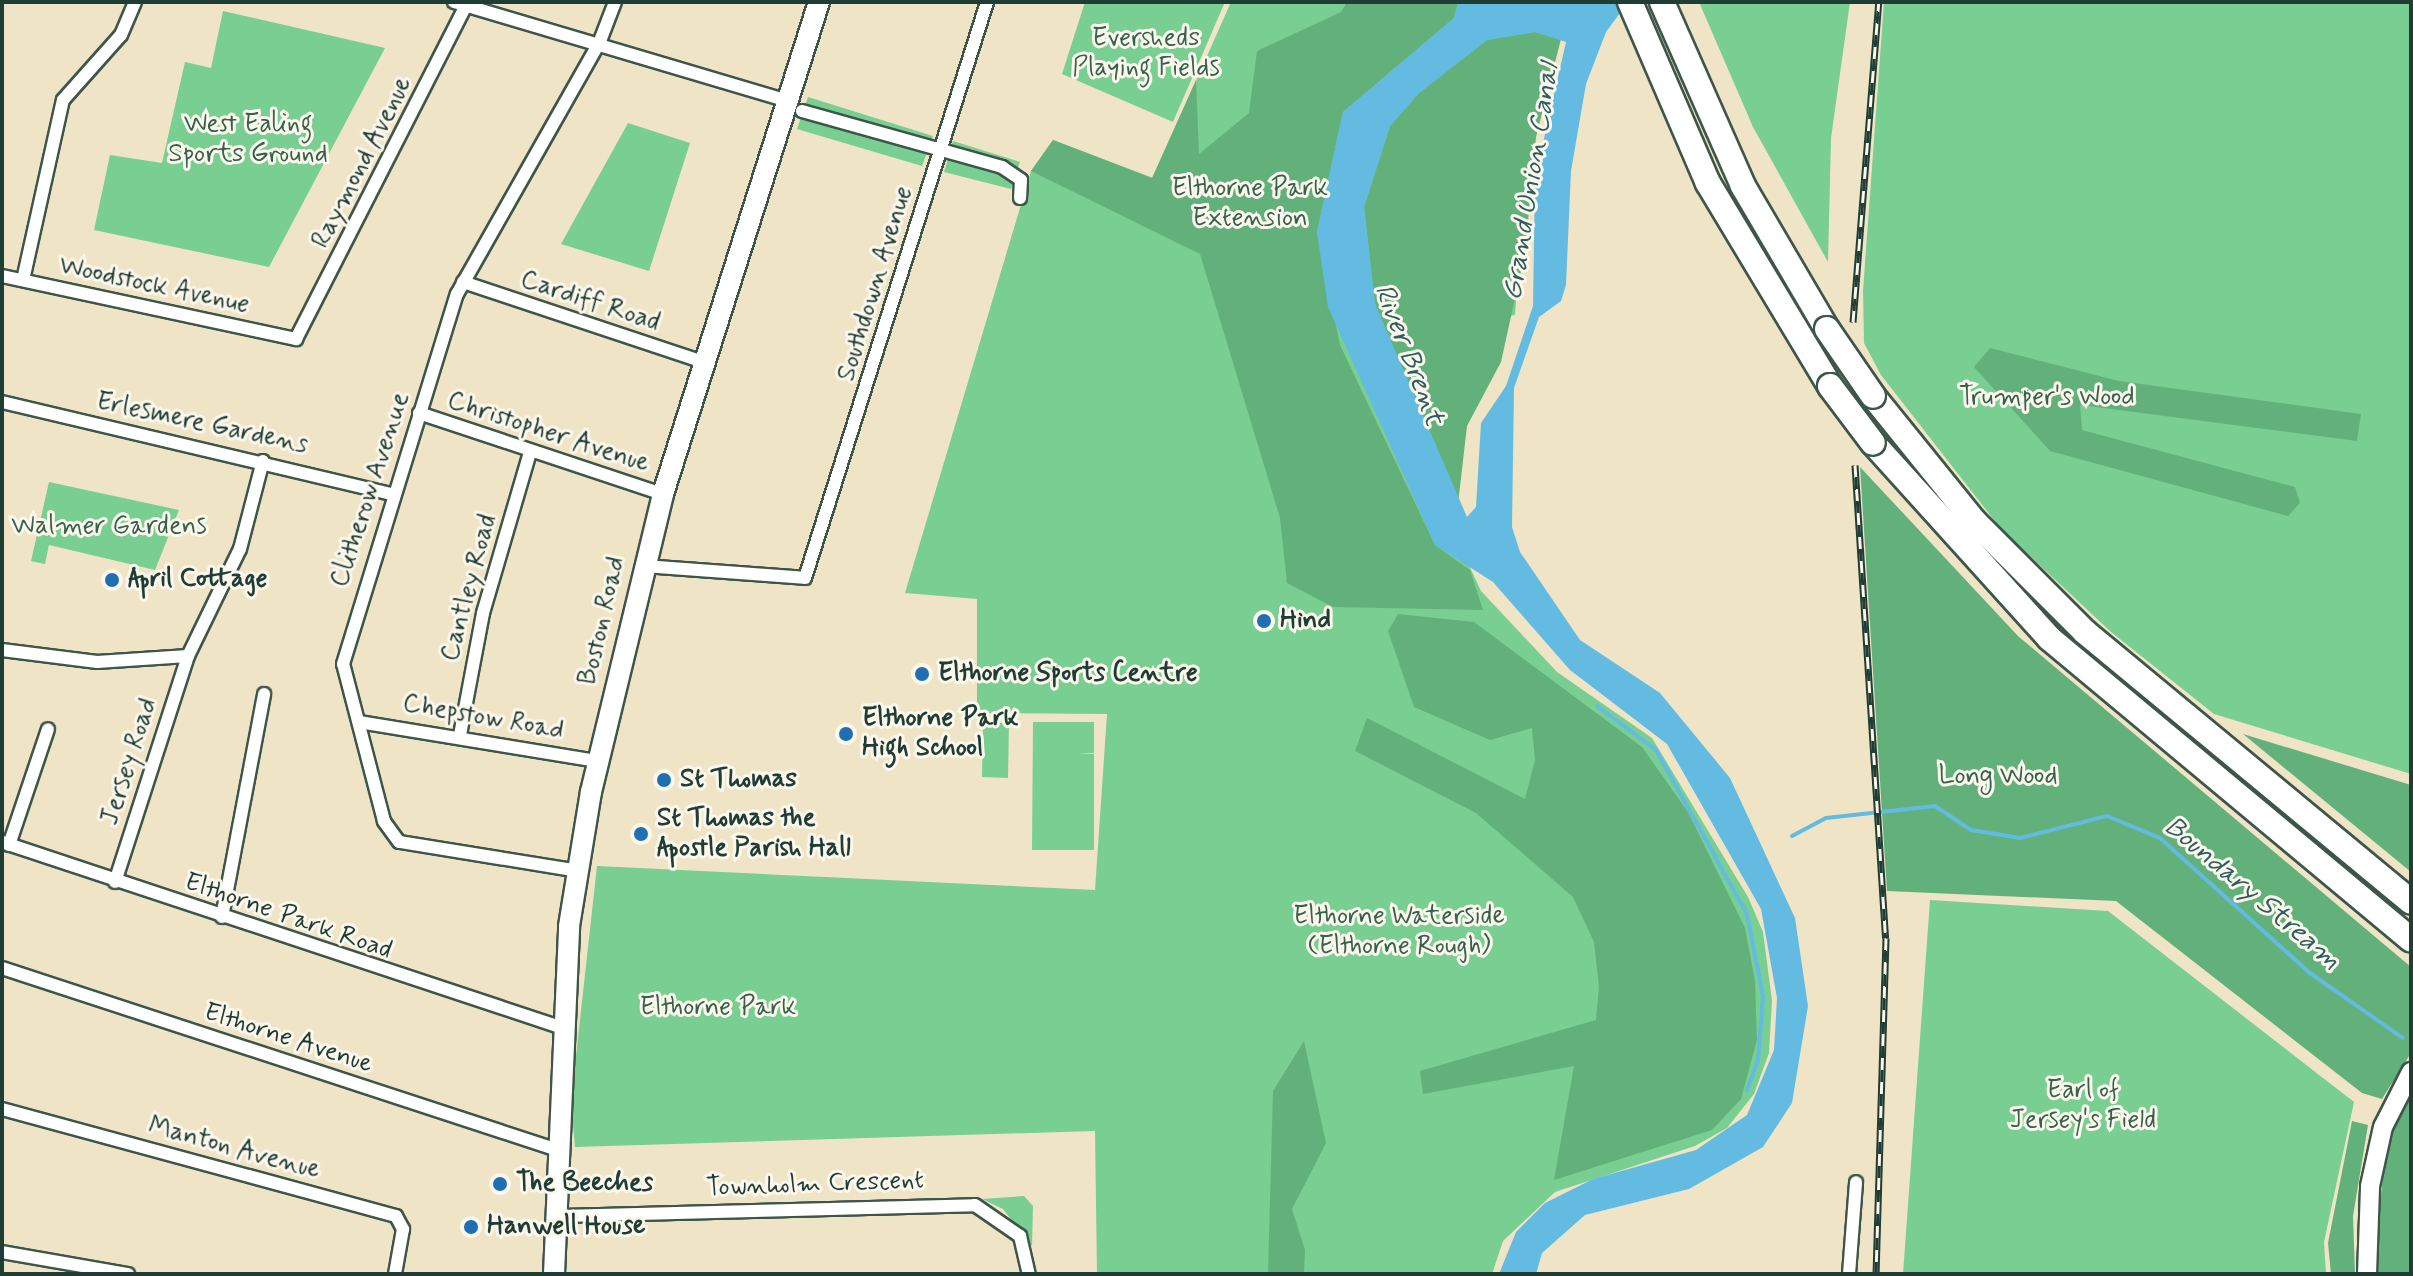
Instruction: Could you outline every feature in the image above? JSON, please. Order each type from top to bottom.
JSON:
[{"type":"highway","points":[[1662,2],[1743,186],[1827,329],[1873,396],[1974,521],[2085,632],[2411,902]]},
{"type":"highway","points":[[1632,7],[1733,232],[1830,386],[1873,443],[1977,566],[2059,648],[2411,940]]},
{"type":"main road","name":"Boston Road","points":[[554,1274],[561,1216],[563,1028],[579,871],[598,761],[643,566],[663,494],[704,362],[794,106],[819,2]]},
{"type":"main road","points":[[2367,1274],[2370,1186],[2383,1127],[2411,1072]]},
{"type":"street","points":[[23,280],[63,100],[121,35],[135,2]]},
{"type":"street","name":"Clitherow Avenue","points":[[579,871],[399,842],[384,821],[359,722],[345,644],[463,282],[600,41],[615,2]]},
{"type":"street","name":"Southdown Avenue","points":[[643,566],[808,581],[987,2]]},
{"type":"street","points":[[460,4],[600,41],[940,155],[1012,172],[1021,180],[1020,198]]},
{"type":"street","name":"Raymond Avenue","points":[[296,339],[460,4]]},
{"type":"street","name":"Woodstock Avenue","points":[[2,276],[296,339]]},
{"type":"street","name":"Cardiff Road","points":[[463,282],[704,362]]},
{"type":"street","name":"Erlesmere Gardens","points":[[2,402],[263,461],[392,494]]},
{"type":"street","name":"Christopher Avenue","points":[[419,413],[663,494]]},
{"type":"street","name":"Cantley Road","points":[[460,735],[483,613],[530,452]]},
{"type":"street","name":"Jersey Road","points":[[115,882],[188,656],[240,549],[263,461]]},
{"type":"street","points":[[2,650],[83,662],[188,656]]},
{"type":"street","points":[[222,917],[264,694]]},
{"type":"street","name":"Chepstow Road","points":[[359,722],[460,735],[598,761]]},
{"type":"street","points":[[6,843],[48,729]]},
{"type":"street","name":"Elthorne Park Road","points":[[6,843],[115,882],[563,1028]]},
{"type":"street","name":"Elthorne Avenue","points":[[2,968],[561,1151]]},
{"type":"street","name":"Manton Avenue","points":[[2,1109],[396,1216],[403,1229],[395,1274]]},
{"type":"street","points":[[1849,1274],[1856,1182]]},
{"type":"street","name":"Townholm Crescent","points":[[561,1216],[975,1205],[992,1209],[1020,1236],[1029,1274]]},
{"type":"street","points":[[2,1252],[128,1274]]},
{"type":"green space","name":"Eversheds Playing Fields","points":[[1085,2],[1225,2],[1173,122],[1062,74]]},
{"type":"green space","name":"Elthorne Waterside (Elthorne Rough)","points":[[1231,2],[1573,2],[1528,134],[1515,315],[1363,337],[1481,591],[1557,672],[1652,738],[1748,897],[1763,932],[1772,1001],[1769,1053],[1754,1094],[1727,1128],[1695,1146],[1555,1192],[1503,1241],[1492,1274],[1097,1274],[1095,1131],[575,1147],[571,1101],[597,866],[1095,890],[1107,714],[977,713],[977,599],[905,593],[1031,171],[1053,140],[1153,178]]},
{"type":"green space","name":"Elthorne Park Extension","points":[[1347,2],[1458,2],[1454,18],[1343,112],[1317,232],[1340,345],[1435,545],[1470,570],[1483,610],[1333,607],[1287,583],[1280,518],[1200,254],[1031,171],[1053,140],[1152,178],[1196,80],[1199,154],[1249,113],[1257,51],[1341,12]]},
{"type":"green space","points":[[1699,2],[1850,2],[1831,138],[1828,262],[1753,127]]},
{"type":"green space","points":[[1884,2],[2411,2],[2411,774],[2214,714],[2111,632],[2001,529],[1881,375],[1864,343],[1863,291]]},
{"type":"green space","name":"West Ealing Sports Ground","points":[[223,11],[385,48],[269,267],[94,230],[110,155],[162,163],[185,62],[211,68]]},
{"type":"green space","points":[[1535,32],[1561,39],[1536,137],[1525,253],[1501,362],[1467,426],[1458,504],[1375,304],[1364,207],[1390,126],[1419,93],[1487,40]]},
{"type":"green space","points":[[808,97],[933,136],[922,166],[797,129]]},
{"type":"green space","points":[[628,123],[690,143],[649,271],[561,244]]},
{"type":"green space","points":[[953,141],[1020,162],[1011,189],[944,172]]},
{"type":"green space","name":"Trumper's Wood","points":[[1990,348],[2119,381],[2361,414],[2357,441],[2080,405],[2082,430],[2295,487],[2300,503],[2288,516],[2050,451],[1974,367]]},
{"type":"green space","name":"Long Wood","points":[[1860,467],[2018,636],[2411,967],[2411,1053],[2382,1099],[2362,1093],[2116,901],[1887,891]]},
{"type":"green space","name":"Walmer Gardens","points":[[49,482],[179,510],[155,570],[49,545],[45,564],[31,561]]},
{"type":"green space","points":[[1398,614],[1474,622],[1642,747],[1688,812],[1745,928],[1755,981],[1757,1040],[1741,1099],[1712,1130],[1554,1180],[1574,1066],[1423,1094],[1420,1071],[1596,1020],[1599,987],[1594,942],[1573,897],[1476,813],[1355,751],[1367,718],[1525,799],[1535,760],[1532,728],[1490,740],[1414,707],[1388,631]]},
{"type":"green space","points":[[1033,722],[1094,722],[1094,753],[1078,754],[1094,754],[1094,850],[1032,850]]},
{"type":"green space","points":[[983,723],[1009,723],[1008,778],[982,777]]},
{"type":"green space","points":[[2243,734],[2411,785],[2411,872]]},
{"type":"green space","name":"Earl of Jersey's Field","points":[[1930,900],[2108,911],[2354,1102],[2324,1242],[2326,1274],[1903,1274]]},
{"type":"green space","points":[[1304,1041],[1326,1143],[1292,1209],[1305,1250],[1304,1274],[1268,1274],[1273,1091]]},
{"type":"green space","points":[[2411,1085],[2411,1274],[2371,1274],[2389,1128]]},
{"type":"green space","points":[[2352,1121],[2368,1125],[2353,1216],[2355,1274],[2331,1274],[2328,1243]]},
{"type":"green space","points":[[1024,1196],[1033,1206],[1032,1246],[1003,1209],[982,1199]]},
{"type":"water","points":[[1458,2],[1628,2],[1606,32],[1586,84],[1571,171],[1566,285],[1561,301],[1539,317],[1514,388],[1512,527],[1520,552],[1580,640],[1660,693],[1730,778],[1795,918],[1808,1006],[1792,1103],[1763,1147],[1689,1189],[1585,1215],[1542,1253],[1536,1274],[1499,1274],[1516,1232],[1545,1203],[1593,1179],[1696,1150],[1747,1115],[1774,1050],[1777,998],[1761,909],[1667,744],[1570,670],[1493,582],[1435,545],[1328,307],[1317,232],[1343,112],[1454,18]],"holes":[[[1535,32],[1566,42],[1535,178],[1533,306],[1506,386],[1481,423],[1476,507],[1467,517],[1375,304],[1364,207],[1390,126],[1419,93],[1487,40]]]},
{"type":"waterway","points":[[1597,706],[1656,750],[1747,914],[1763,996],[1758,1060],[1747,1090]]},
{"type":"waterway","name":"Boundary Stream","points":[[1792,836],[1826,818],[1935,806],[1971,830],[2020,838],[2107,816],[2160,838],[2310,973],[2403,1038]]},
{"type":"railway","points":[[1853,322],[1879,2]]},
{"type":"railway","points":[[1855,465],[1886,938],[1876,1274]]},
{"type":"place","name":"April Cottage","points":[[112,580]]},
{"type":"place","name":"Hind","points":[[1264,621]]},
{"type":"place","name":"Elthorne Sports Centre","points":[[922,674]]},
{"type":"place","name":"Elthorne Park High School","points":[[846,734]]},
{"type":"place","name":"St Thomas","points":[[664,780]]},
{"type":"place","name":"St Thomas the Apostle Parish Hall","points":[[641,834]]},
{"type":"place","name":"The Beeches","points":[[500,1184]]},
{"type":"place","name":"Hanwell House","points":[[471,1227]]},
{"type":"water label","name":"Grand Union Canal","points":[[1532,182]]},
{"type":"water label","name":"River Brent","points":[[1408,355]]},
{"type":"park label","name":"Elthorne Park","points":[[718,1008]]}]
